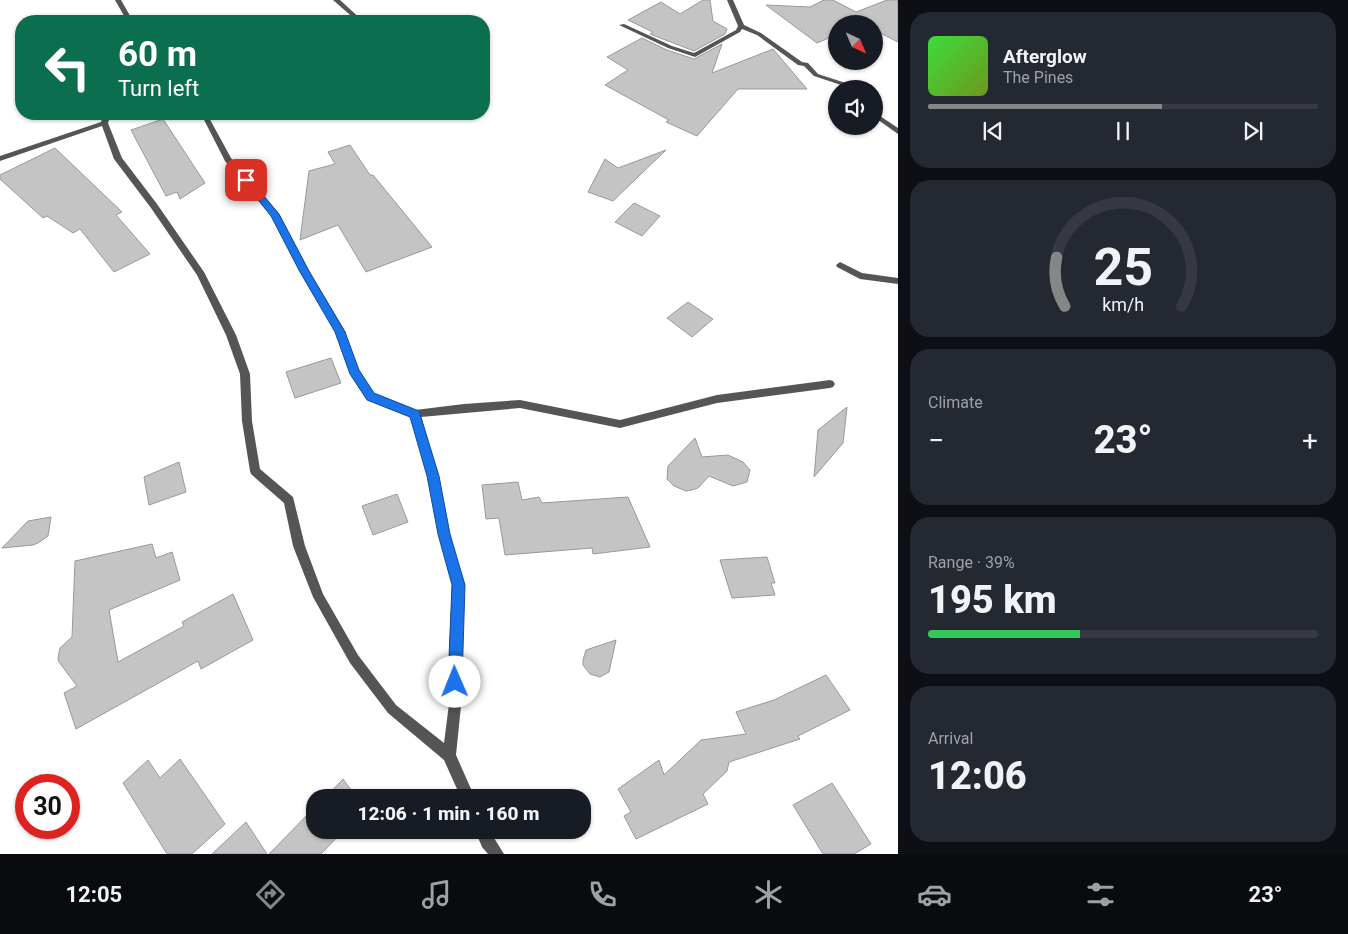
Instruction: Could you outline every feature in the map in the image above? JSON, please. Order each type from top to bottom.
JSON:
[{"type":"street","points":[[118,0],[127,15]]},
{"type":"street","points":[[336,0],[353,15]]},
{"type":"street","points":[[730,0],[741,26],[759,34],[800,64],[806,64],[816,75],[832,80]]},
{"type":"street","points":[[622,25],[670,48],[695,55],[726,40],[738,31],[741,26]]},
{"type":"street","points":[[0,159],[101,120]]},
{"type":"street","points":[[107,120],[118,159],[154,206],[201,274],[230,335],[245,374],[247,421],[255,470],[289,500],[299,546],[319,597],[354,659],[392,709],[449,755],[464,789]]},
{"type":"street","points":[[207,120],[228,159],[275,214],[305,272],[340,332],[354,371],[370,397],[415,414],[520,404],[620,424],[717,399],[830,384]]},
{"type":"street","points":[[883,121],[898,132]]},
{"type":"street","points":[[840,265],[860,276],[898,281]]},
{"type":"street","points":[[415,414],[433,476],[444,534],[458,585],[455,654],[456,696],[449,755]]},
{"type":"street","points":[[486,839],[497,854]]},
{"type":"building","points":[[703,0],[710,0],[713,21],[727,29],[725,34],[694,51],[650,34],[653,32],[628,20],[661,2],[680,14]]},
{"type":"building","points":[[824,0],[833,0],[856,12],[887,0],[898,0],[898,42],[883,34],[883,15],[828,15],[828,38],[817,43],[766,5],[810,7]]},
{"type":"building","points":[[642,38],[667,50],[694,59],[722,44],[712,73],[773,49],[807,89],[738,89],[697,136],[666,122],[669,120],[605,85],[628,70],[607,57]]},
{"type":"building","points":[[164,120],[205,183],[180,199],[177,192],[166,196],[131,130]]},
{"type":"building","points":[[350,145],[370,175],[373,175],[432,247],[366,272],[338,225],[300,240],[309,171],[335,164],[328,152]]},
{"type":"building","points":[[55,148],[122,212],[116,215],[150,254],[114,272],[80,229],[73,233],[47,216],[43,218],[0,179],[0,175]]},
{"type":"building","points":[[666,150],[613,201],[588,192],[605,159],[618,168]]},
{"type":"building","points":[[634,203],[660,216],[642,236],[615,222]]},
{"type":"building","points":[[688,302],[713,319],[692,337],[667,318]]},
{"type":"building","points":[[331,358],[341,383],[295,398],[286,372]]},
{"type":"building","points":[[847,407],[843,443],[814,477],[818,430]]},
{"type":"building","points":[[695,438],[702,457],[728,455],[743,462],[750,470],[747,482],[733,486],[709,476],[698,488],[692,490],[686,491],[674,486],[667,479],[668,466]]},
{"type":"building","points":[[179,462],[186,492],[149,505],[144,477]]},
{"type":"building","points":[[518,482],[522,500],[539,497],[542,503],[628,497],[650,547],[593,554],[592,548],[505,555],[499,518],[486,519],[482,485]]},
{"type":"building","points":[[397,494],[408,522],[373,535],[362,506]]},
{"type":"building","points":[[51,517],[48,536],[38,543],[2,548],[28,521]]},
{"type":"building","points":[[152,544],[156,558],[172,552],[180,580],[109,610],[118,662],[184,626],[182,622],[233,594],[253,640],[201,669],[198,661],[76,729],[64,693],[77,686],[58,658],[60,648],[72,637],[75,561]]},
{"type":"building","points":[[767,557],[775,583],[771,583],[775,595],[732,598],[720,560]]},
{"type":"building","points":[[616,640],[609,672],[600,677],[590,674],[583,665],[586,650]]},
{"type":"building","points":[[826,675],[850,710],[798,736],[800,739],[729,762],[727,771],[703,794],[708,804],[636,839],[624,816],[631,812],[618,789],[659,760],[664,775],[701,740],[746,734],[736,712],[774,700]]},
{"type":"building","points":[[180,759],[225,824],[192,854],[167,854],[123,783],[148,760],[160,778]]},
{"type":"building","points":[[343,779],[350,789],[334,789]]},
{"type":"building","points":[[832,783],[871,844],[854,854],[823,854],[793,805]]},
{"type":"building","points":[[306,816],[306,839],[335,839],[321,854],[269,854]]},
{"type":"building","points":[[246,822],[267,854],[212,854]]},
{"type":"route","points":[[246,180],[275,214],[305,272],[340,332],[354,371],[370,397],[400,410],[415,414],[433,476],[444,534],[458,585],[455,682]]}]
